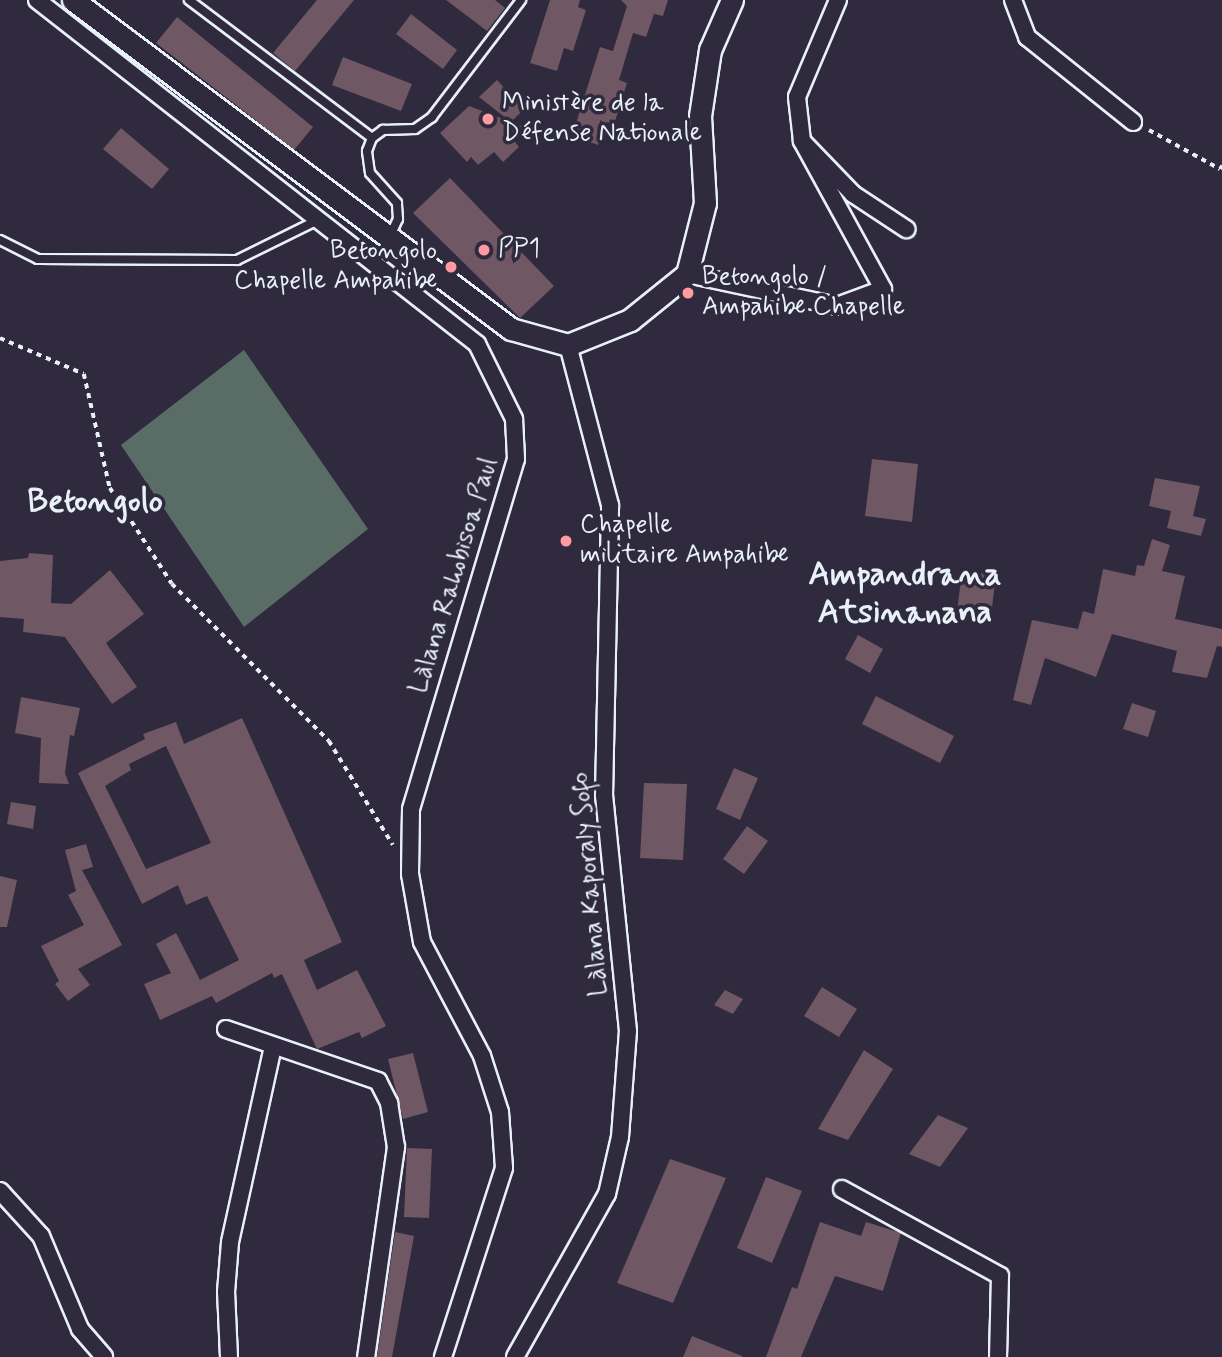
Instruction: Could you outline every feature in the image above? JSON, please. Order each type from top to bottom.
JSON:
[{"type":"street","name":"Làlana Rahobisoa Paul","points":[[37,0],[477,344],[514,419],[516,459],[411,810],[410,874],[422,942],[489,1078],[500,1112],[504,1168],[443,1357]]},
{"type":"street","points":[[73,0],[511,329],[568,345],[630,320],[687,275],[705,203],[700,116],[710,50],[732,0]]},
{"type":"street","points":[[687,275],[837,306],[883,289],[802,141],[797,97],[838,0]]},
{"type":"street","points":[[1013,0],[1027,37],[1133,122]]},
{"type":"street","points":[[802,141],[853,194],[906,229]]},
{"type":"street","name":"Làlana Kaporaly Sofo","points":[[515,1357],[607,1195],[620,1138],[628,1031],[604,796],[610,505],[568,345]]},
{"type":"street","points":[[226,1029],[378,1081],[389,1102],[396,1147],[366,1357]]},
{"type":"street","points":[[229,1357],[226,1292],[230,1242],[274,1046]]},
{"type":"street","points":[[842,1189],[1000,1276],[998,1357]]},
{"type":"street","points":[[0,1191],[41,1236],[80,1329],[104,1357]]},
{"type":"lane","points":[[189,0],[372,138]]},
{"type":"lane","points":[[390,236],[398,219],[397,203],[370,173],[367,151],[372,138],[383,130],[415,129],[432,117],[521,0]]},
{"type":"lane","points":[[0,240],[38,259],[237,260],[318,220]]},
{"type":"path","points":[[1133,122],[1220,169],[1222,166]]},
{"type":"path","points":[[0,338],[84,374],[110,488],[172,584],[329,741],[410,874]]},
{"type":"green space","points":[[244,350],[368,529],[244,627],[121,445]]},
{"type":"building","points":[[317,0],[354,0],[295,71],[273,53]]},
{"type":"building","points":[[446,0],[495,0],[505,8],[487,31]]},
{"type":"building","points":[[550,0],[580,0],[578,7],[586,10],[573,51],[564,48],[557,71],[530,63]]},
{"type":"building","points":[[621,0],[668,0],[663,16],[654,14],[646,37],[633,33],[619,80],[627,83],[614,124],[606,122],[598,145],[572,136],[600,47],[613,51],[627,6]]},
{"type":"building","points":[[411,14],[457,50],[443,69],[396,34]]},
{"type":"building","points":[[177,17],[313,127],[294,150],[156,43]]},
{"type":"building","points":[[343,57],[412,84],[401,111],[332,85]]},
{"type":"building","points":[[497,80],[524,109],[511,122],[479,97]]},
{"type":"building","name":"Ministère de la Défense Nationale","points":[[469,106],[522,126],[511,137],[519,147],[503,162],[494,152],[478,165],[471,157],[467,162],[440,133]]},
{"type":"building","points":[[121,128],[169,169],[152,189],[103,149]]},
{"type":"building","name":"PP1","points":[[450,178],[554,286],[520,318],[413,213]]},
{"type":"building","points":[[872,459],[918,464],[912,522],[865,516]]},
{"type":"building","points":[[1155,478],[1200,486],[1193,516],[1206,519],[1201,536],[1167,528],[1171,511],[1149,506]]},
{"type":"building","points":[[1152,539],[1170,545],[1162,571],[1185,576],[1175,619],[1222,629],[1222,647],[1217,646],[1207,678],[1172,672],[1177,651],[1112,634],[1096,677],[1045,658],[1031,705],[1013,700],[1032,620],[1078,629],[1083,611],[1094,614],[1103,569],[1135,576],[1137,565],[1144,566]]},
{"type":"building","points":[[29,553],[53,555],[51,603],[71,604],[110,570],[144,614],[106,643],[137,687],[112,704],[65,637],[23,632],[24,619],[0,617],[0,561],[28,558]]},
{"type":"building","points":[[962,571],[996,575],[991,616],[957,612]]},
{"type":"building","points":[[858,635],[883,649],[870,673],[845,659]]},
{"type":"building","points":[[876,696],[954,736],[940,763],[862,724]]},
{"type":"building","points":[[21,697],[80,708],[74,736],[70,735],[65,773],[69,784],[39,783],[41,738],[15,733]]},
{"type":"building","points":[[1132,703],[1156,711],[1148,737],[1123,729]]},
{"type":"building","points":[[242,718],[342,942],[304,960],[317,990],[357,970],[386,1026],[362,1038],[359,1032],[317,1049],[282,974],[274,978],[272,973],[216,1003],[212,996],[160,1020],[144,984],[171,973],[156,944],[176,933],[200,980],[239,960],[207,896],[186,905],[178,885],[142,904],[78,773],[145,739],[143,734],[176,722],[184,744]],"holes":[[[166,746],[211,843],[146,869],[105,786],[131,770],[129,764]]]},
{"type":"building","points":[[734,768],[758,778],[740,820],[716,809]]},
{"type":"building","points":[[644,783],[687,784],[683,860],[640,858]]},
{"type":"building","points":[[11,802],[36,806],[33,829],[7,824]]},
{"type":"building","points":[[747,826],[768,841],[744,874],[723,859]]},
{"type":"building","points":[[86,844],[93,867],[82,870],[122,945],[78,969],[90,985],[68,1001],[55,984],[59,981],[41,946],[84,925],[68,895],[76,891],[65,850]]},
{"type":"building","points":[[0,876],[17,880],[7,927],[0,927]]},
{"type":"building","points":[[822,987],[857,1009],[839,1037],[804,1016]]},
{"type":"building","points":[[725,990],[743,999],[733,1014],[714,1005]]},
{"type":"building","points":[[864,1050],[893,1069],[848,1140],[818,1129]]},
{"type":"building","points":[[413,1053],[428,1112],[403,1119],[388,1059]]},
{"type":"building","points":[[938,1115],[968,1128],[940,1167],[909,1154]]},
{"type":"building","points":[[407,1148],[432,1149],[429,1218],[404,1217]]},
{"type":"building","points":[[670,1159],[726,1178],[673,1303],[617,1283]]},
{"type":"building","points":[[766,1177],[802,1191],[772,1263],[737,1248]]},
{"type":"building","points":[[820,1222],[861,1236],[866,1222],[901,1233],[883,1291],[835,1276],[801,1357],[766,1357],[792,1287],[797,1289]]},
{"type":"building","points":[[395,1232],[414,1236],[392,1357],[377,1357]]},
{"type":"building","points":[[692,1336],[742,1356],[742,1357],[683,1357]]},
{"type":"place","name":"Ministère de la Défense Nationale","points":[[488,119]]},
{"type":"place","name":"PP1","points":[[484,250]]},
{"type":"place","name":"Betongolo Chapelle Ampahibe","points":[[451,267]]},
{"type":"place","name":"Betongolo / Ampahibe Chapelle","points":[[688,293]]},
{"type":"place","name":"Chapelle militaire Ampahibe","points":[[566,541]]},
{"type":"district","name":"Betongolo","points":[[95,503]]},
{"type":"district","name":"Ampandrana Atsinanana","points":[[905,595]]}]
